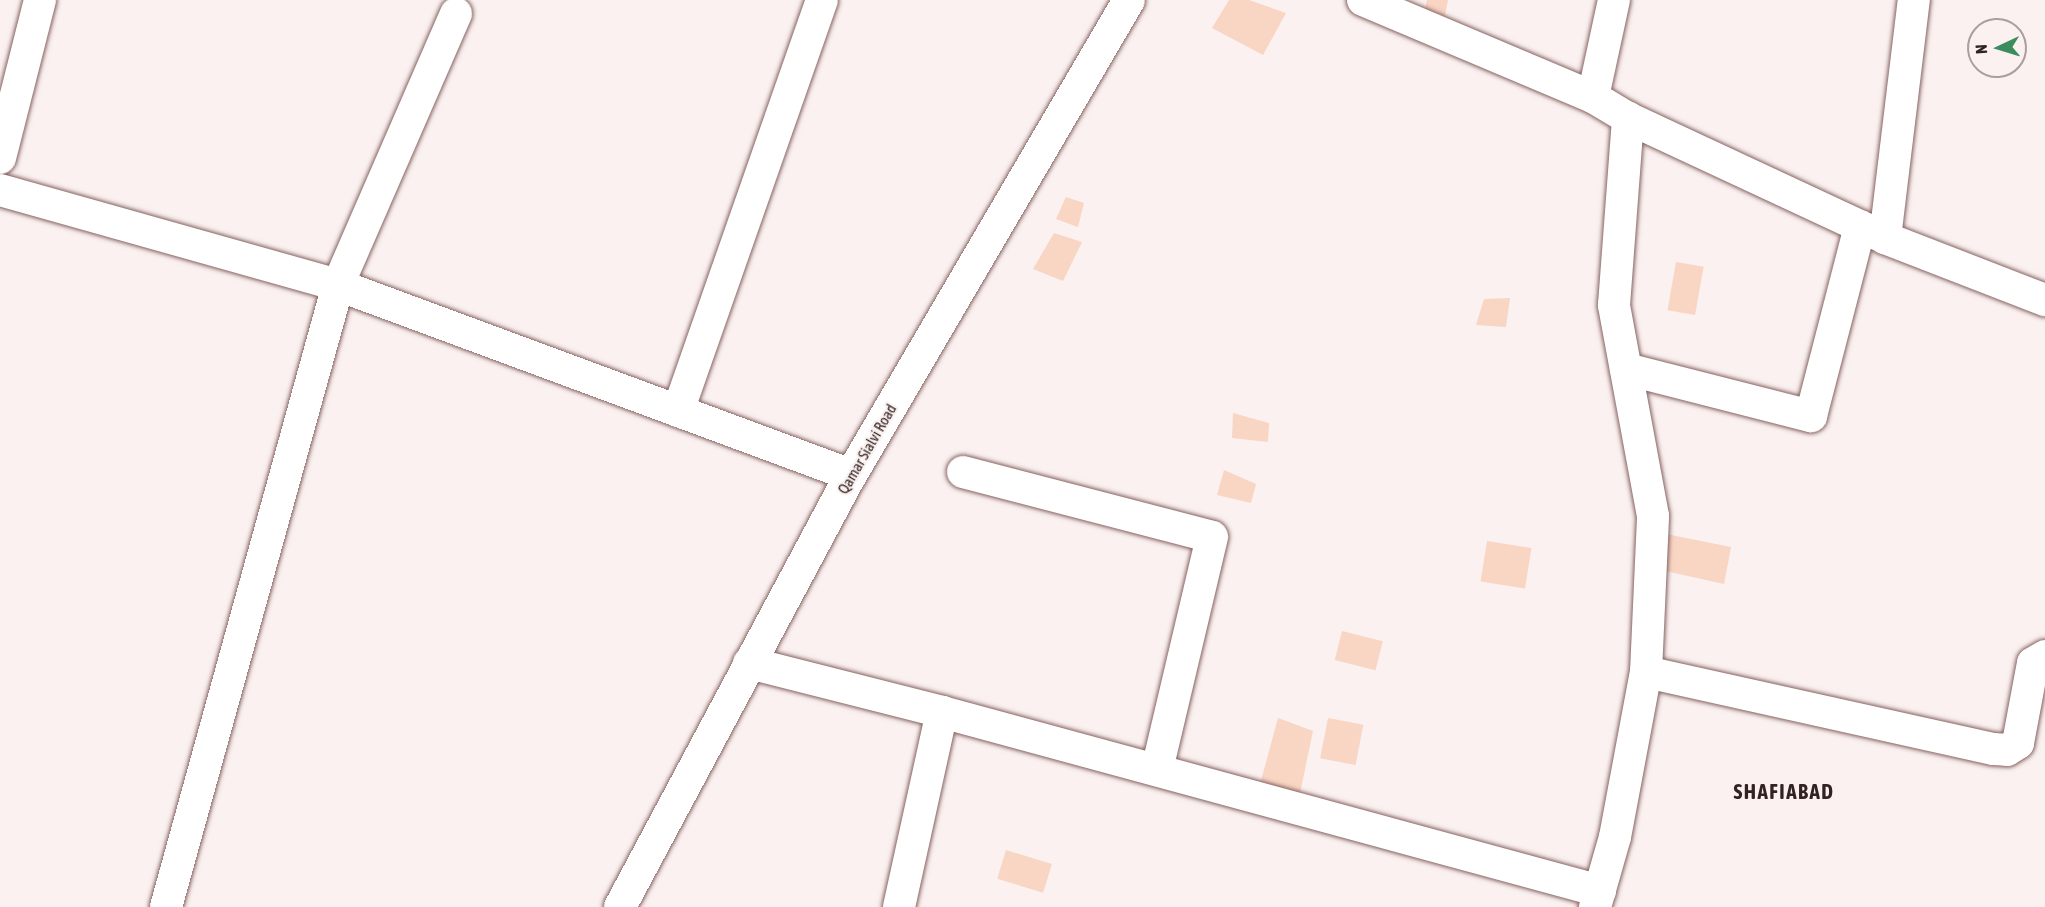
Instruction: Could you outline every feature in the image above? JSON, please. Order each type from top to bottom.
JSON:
[{"type":"street","points":[[0,158],[40,0]]},
{"type":"street","points":[[678,411],[822,0]]},
{"type":"street","name":"Qamar Sialvi Road","points":[[620,907],[851,476],[1129,0]]},
{"type":"street","points":[[1363,0],[1593,97],[1628,118],[1872,232],[2045,300]]},
{"type":"street","points":[[1593,97],[1614,0]]},
{"type":"street","points":[[1626,369],[1811,416],[1872,232],[1914,0]]},
{"type":"street","points":[[166,907],[338,285],[456,13]]},
{"type":"street","points":[[749,663],[1157,770],[1598,899],[1615,837],[1646,672],[1653,516],[1614,305],[1628,118]]},
{"type":"street","points":[[0,190],[338,285],[851,476]]},
{"type":"street","points":[[963,472],[1212,537],[1157,770]]},
{"type":"street","points":[[1646,672],[2007,750],[2018,743],[2033,663],[2045,656]]},
{"type":"street","points":[[899,907],[942,712]]},
{"type":"building","points":[[1229,0],[1249,0],[1286,13],[1263,55],[1212,28]]},
{"type":"building","points":[[1427,0],[1448,0],[1445,16],[1425,9]]},
{"type":"building","points":[[1066,197],[1084,203],[1078,227],[1056,219]]},
{"type":"building","points":[[1054,233],[1082,242],[1063,281],[1033,269]]},
{"type":"building","points":[[1676,262],[1704,267],[1695,315],[1667,310]]},
{"type":"building","points":[[1510,298],[1506,327],[1476,325],[1484,299]]},
{"type":"building","points":[[1233,413],[1269,423],[1268,442],[1232,438]]},
{"type":"building","points":[[1224,470],[1256,484],[1251,503],[1217,495]]},
{"type":"building","points":[[1661,533],[1731,547],[1724,584],[1661,570]]},
{"type":"building","points":[[1487,541],[1531,548],[1525,589],[1481,581]]},
{"type":"building","points":[[1342,631],[1383,641],[1375,670],[1335,660]]},
{"type":"building","points":[[1278,718],[1313,731],[1299,798],[1259,788]]},
{"type":"building","points":[[1328,718],[1363,725],[1356,765],[1320,758]]},
{"type":"building","points":[[1006,850],[1052,864],[1043,893],[997,879]]},
{"type":"district","name":"SHAFIABAD","points":[[1784,791]]}]
